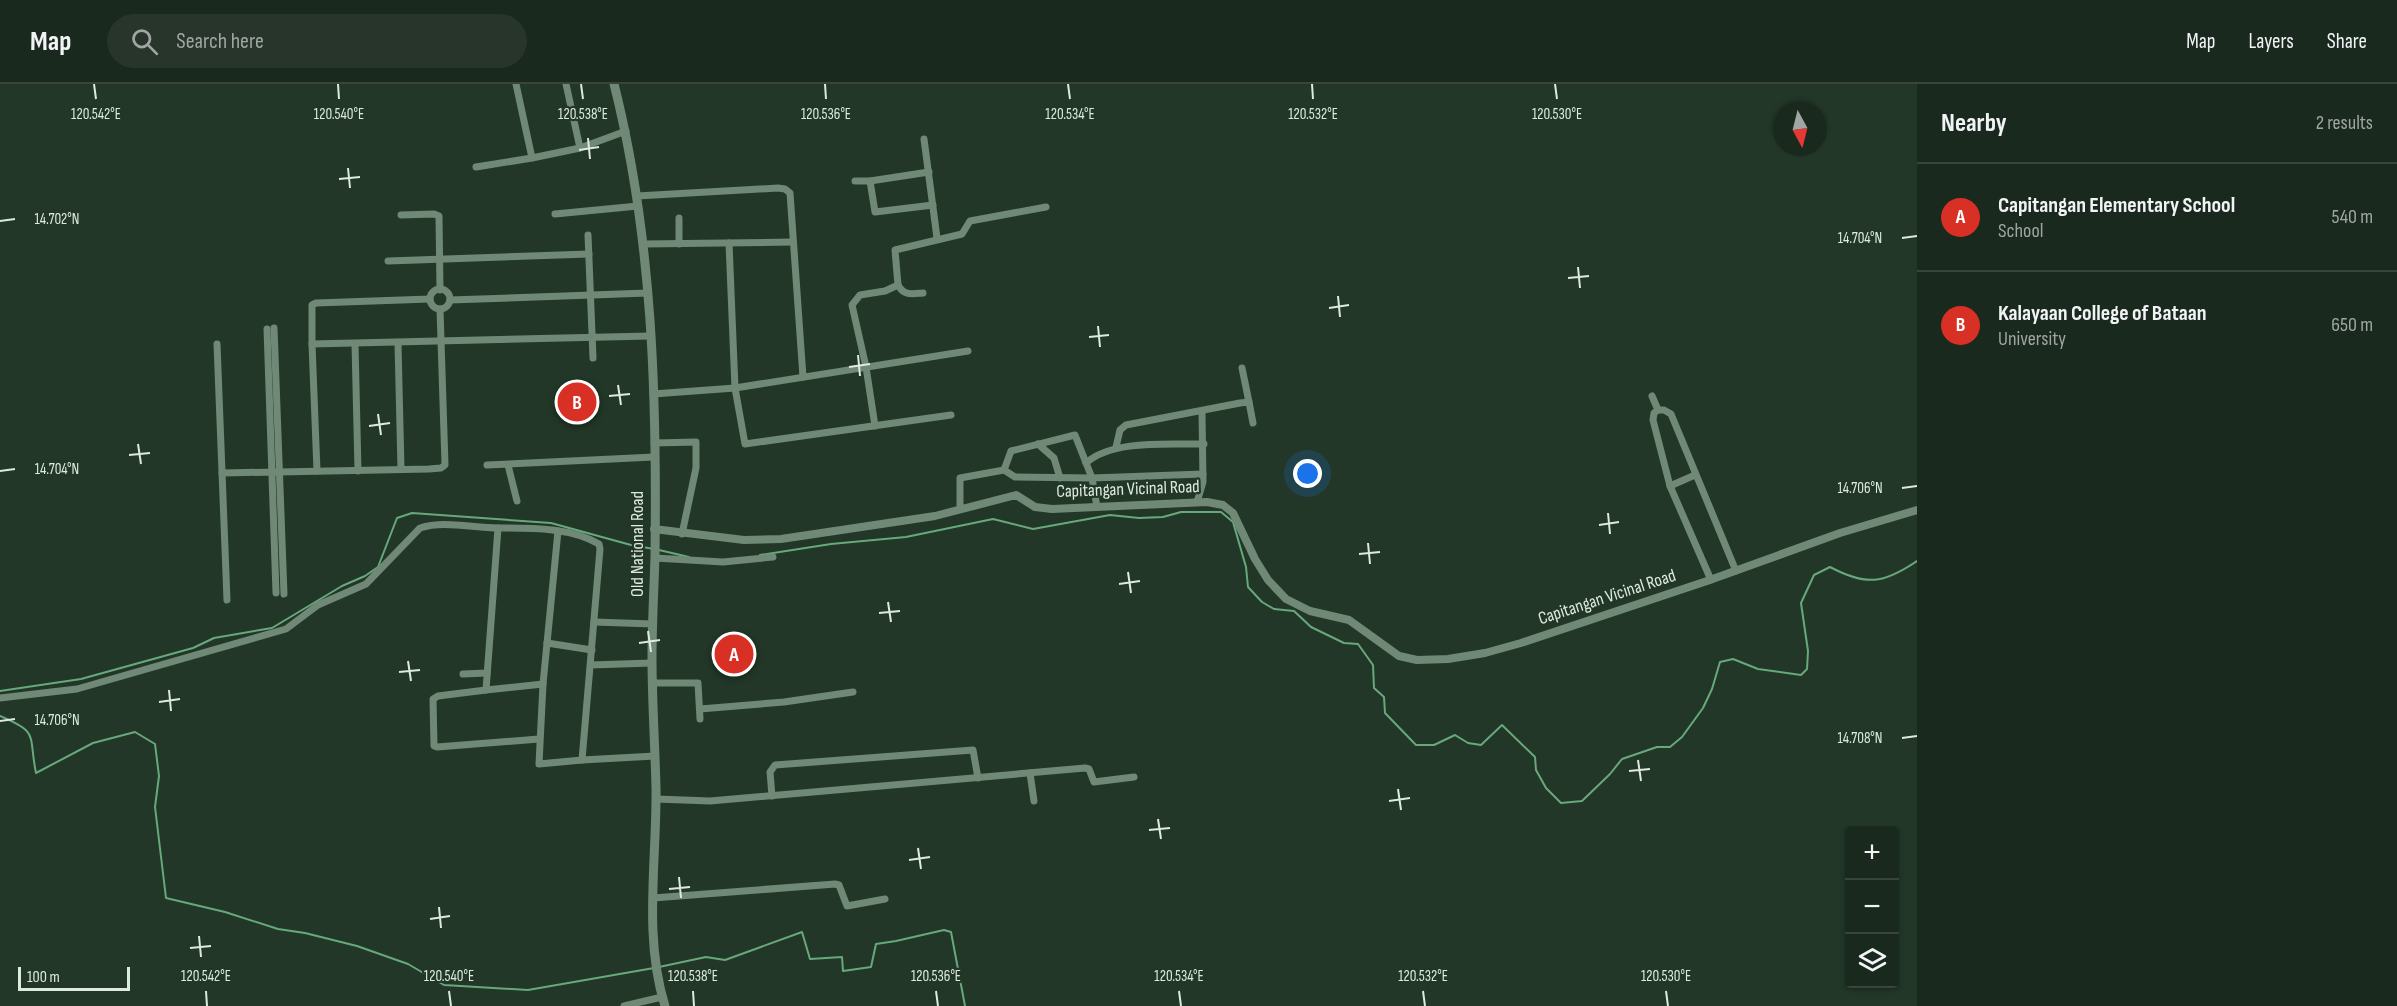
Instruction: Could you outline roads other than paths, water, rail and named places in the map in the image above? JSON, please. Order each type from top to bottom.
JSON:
[{"type":"main road","name":"Old National Road","points":[[614,84],[626,131],[638,201],[648,292],[654,443],[652,683],[656,799],[652,898],[658,974],[664,1001]]},
{"type":"street","points":[[516,84],[532,158]]},
{"type":"street","points":[[566,84],[580,148]]},
{"type":"street","points":[[476,167],[580,148],[626,131]]},
{"type":"street","points":[[924,139],[937,238]]},
{"type":"street","points":[[855,181],[870,181],[928,172]]},
{"type":"street","points":[[870,181],[875,212],[933,205]]},
{"type":"street","points":[[555,214],[638,201],[785,189],[790,193],[803,377]]},
{"type":"street","points":[[923,293],[901,292],[897,285],[895,250],[937,238],[962,234],[970,221],[1046,207]]},
{"type":"street","points":[[401,215],[434,214],[439,216],[440,290]]},
{"type":"street","points":[[679,218],[679,244]]},
{"type":"street","points":[[588,235],[593,358]]},
{"type":"street","points":[[644,244],[793,242]]},
{"type":"street","points":[[729,243],[735,388],[745,444],[951,415]]},
{"type":"street","points":[[388,261],[589,254]]},
{"type":"street","points":[[875,426],[867,368],[852,305],[860,295],[885,291],[897,285]]},
{"type":"street","points":[[440,290],[448,294],[450,300],[446,307],[440,309],[435,308],[430,299],[434,292],[440,290]]},
{"type":"street","points":[[450,300],[648,292]]},
{"type":"street","points":[[317,471],[312,305],[430,299]]},
{"type":"street","points":[[222,473],[358,471],[441,468],[445,465],[440,309]]},
{"type":"street","points":[[270,329],[280,594]]},
{"type":"street","points":[[312,344],[398,344],[650,336]]},
{"type":"street","points":[[217,344],[227,600]]},
{"type":"street","points":[[355,344],[358,471]]},
{"type":"street","points":[[398,344],[401,469]]},
{"type":"street","points":[[653,394],[735,388],[969,351]]},
{"type":"street","points":[[1242,368],[1253,423]]},
{"type":"street","points":[[1652,396],[1658,410]]},
{"type":"street","points":[[1116,447],[1120,430],[1126,425],[1249,402]]},
{"type":"street","points":[[1711,580],[1670,486],[1653,420],[1658,410],[1671,414],[1736,571]]},
{"type":"street","points":[[1197,502],[1203,474],[1202,412]]},
{"type":"street","points":[[1004,470],[1011,451],[1075,435],[1092,478],[1097,507]]},
{"type":"street","points":[[654,443],[696,442],[696,468],[682,534]]},
{"type":"street","points":[[1038,444],[1054,458],[1060,478]]},
{"type":"street","points":[[1086,463],[1098,454],[1116,447],[1204,444]]},
{"type":"street","points":[[487,465],[654,457]]},
{"type":"street","points":[[508,465],[517,501]]},
{"type":"street","points":[[960,508],[960,478],[1004,470],[1015,477],[1060,478],[1203,474]]},
{"type":"street","points":[[1670,486],[1695,475]]},
{"type":"street","name":"Capitangan Vicinal Road","points":[[654,530],[744,540],[781,539],[935,516],[1016,495],[1035,507],[1052,509],[1208,502],[1223,506],[1233,513],[1268,580],[1286,598],[1310,611],[1349,620],[1399,656],[1417,660],[1448,659],[1485,653],[1711,580],[1840,533],[1917,510]]},
{"type":"street","points":[[0,698],[77,688],[286,629],[318,605],[366,584],[420,528],[431,525],[537,528],[589,538],[599,544],[600,549],[582,760]]},
{"type":"street","points":[[486,690],[498,528]]},
{"type":"street","points":[[558,531],[543,684],[539,764],[655,756]]},
{"type":"street","points":[[654,551],[723,562],[773,557]]},
{"type":"street","points":[[594,622],[653,624]]},
{"type":"street","points":[[548,643],[592,650]]},
{"type":"street","points":[[591,665],[652,663]]},
{"type":"street","points":[[463,674],[487,673]]},
{"type":"street","points":[[652,683],[698,682],[700,719]]},
{"type":"street","points":[[539,739],[434,746],[433,699],[438,696],[543,684]]},
{"type":"street","points":[[699,709],[784,702],[853,692]]},
{"type":"street","points":[[772,796],[770,772],[775,765],[969,749],[975,752],[978,778]]},
{"type":"street","points":[[656,799],[710,801],[1085,768],[1089,769],[1094,782],[1134,777]]},
{"type":"street","points":[[1030,773],[1034,801]]},
{"type":"street","points":[[652,898],[835,884],[841,889],[847,906],[885,899]]},
{"type":"street","points":[[624,1006],[664,1001]]},
{"type":"waterway","points":[[760,555],[831,544],[906,537],[993,519],[1033,529],[1110,515],[1139,518],[1163,517],[1181,512],[1221,512],[1233,522],[1246,567],[1248,587],[1262,602],[1274,609],[1294,611],[1311,627],[1344,643],[1358,644],[1373,665],[1374,688],[1384,697],[1385,713],[1416,745],[1434,745],[1455,735],[1468,743],[1481,745],[1502,725],[1535,757],[1536,770],[1546,788],[1561,803],[1582,801],[1622,759],[1657,747],[1670,747],[1682,737],[1703,708],[1712,689],[1720,662],[1733,659],[1758,669],[1801,675],[1807,669],[1808,651],[1801,603],[1814,575],[1830,567],[1864,580],[1874,580],[1894,574],[1917,561]]},
{"type":"waterway","points":[[0,691],[81,679],[193,648],[214,638],[272,628],[378,567],[397,518],[412,513],[551,523],[654,549]]},
{"type":"waterway","points":[[659,550],[689,557]]},
{"type":"waterway","points":[[0,716],[27,731],[32,742],[36,773],[93,743],[135,732],[155,744],[159,776],[155,807],[166,898],[225,912],[278,929],[357,946],[408,964],[444,985],[528,990],[654,968]]},
{"type":"waterway","points":[[659,967],[706,957],[725,960],[802,932],[810,959],[842,957],[843,971],[871,967],[876,944],[944,930],[951,932],[965,1006]]},
{"type":"place","name":"Kalayaan College of Bataan","points":[[577,402]]},
{"type":"place","name":"Capitangan Elementary School","points":[[734,654]]}]
